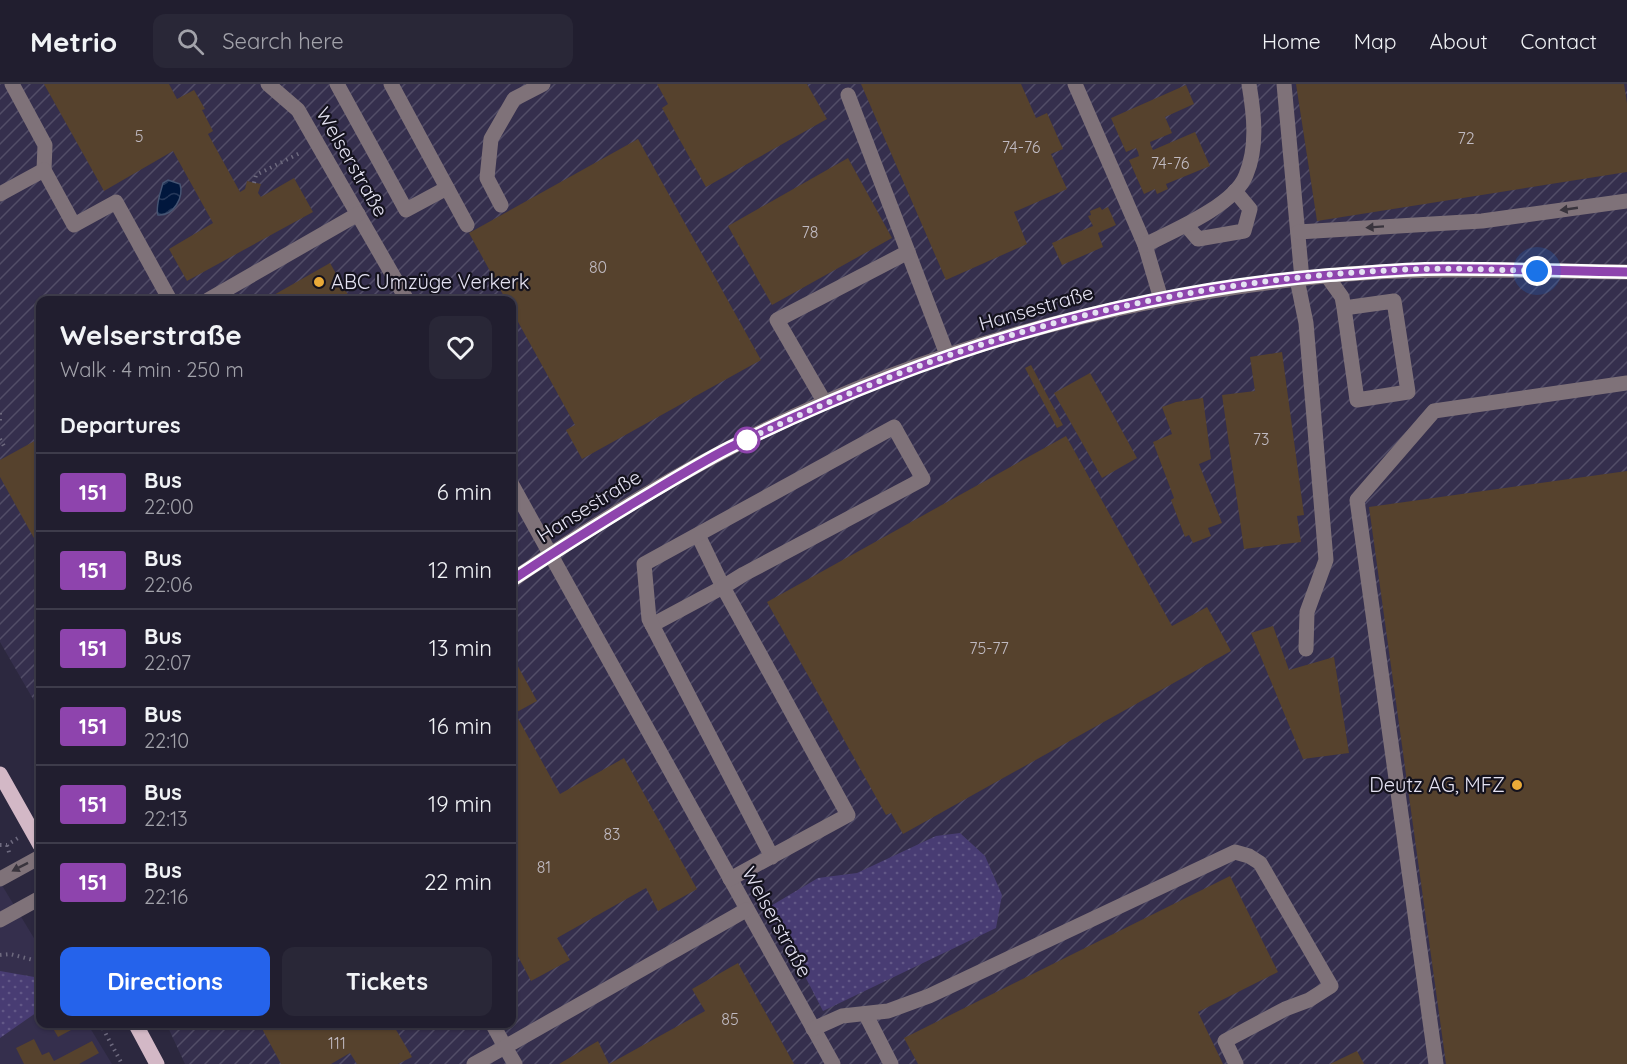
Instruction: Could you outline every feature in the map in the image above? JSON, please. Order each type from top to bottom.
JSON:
[{"type":"main road","points":[[0,774],[36,838]]},
{"type":"main road","points":[[138,1028],[157,1064]]},
{"type":"street","points":[[12,84],[45,145],[44,170],[74,225],[116,202],[168,296]]},
{"type":"street","name":"Welserstraße","points":[[268,84],[298,110],[405,296]]},
{"type":"street","points":[[337,84],[406,210],[447,188]]},
{"type":"street","points":[[391,84],[467,225]]},
{"type":"street","points":[[501,205],[487,178],[491,139],[514,99],[543,84]]},
{"type":"street","points":[[1075,84],[1145,245],[1161,299]]},
{"type":"street","points":[[1145,245],[1186,225],[1232,196],[1246,177],[1255,118],[1249,84]]},
{"type":"street","points":[[1284,84],[1298,232],[1299,279],[1306,324],[1326,560],[1307,612],[1306,649]]},
{"type":"street","points":[[848,95],[948,357]]},
{"type":"street","points":[[0,194],[44,170]]},
{"type":"street","points":[[1186,225],[1198,239],[1244,231],[1250,209],[1236,191]]},
{"type":"street","points":[[1298,232],[1482,221],[1627,201]]},
{"type":"street","points":[[215,296],[358,214]]},
{"type":"street","points":[[825,403],[777,320],[908,252]]},
{"type":"street","name":"Hansestraße","points":[[516,577],[550,554],[727,449],[825,403],[1008,336],[1097,312],[1161,299],[1232,287],[1327,276],[1424,269],[1627,272]]},
{"type":"street","points":[[1327,276],[1342,297],[1357,400],[1408,392],[1394,301],[1344,308]]},
{"type":"street","points":[[1436,1064],[1357,500],[1434,411],[1627,383]]},
{"type":"street","points":[[652,625],[923,479],[894,427],[644,564],[649,618],[652,625],[772,857]]},
{"type":"street","name":"Welserstraße","points":[[516,492],[833,1064]]},
{"type":"street","points":[[698,535],[723,587],[848,815],[730,879]]},
{"type":"street","points":[[813,1029],[842,1016],[888,1011],[929,996],[1234,852],[1260,862],[1331,986],[1309,1000],[1225,1041],[1236,1064]]},
{"type":"street","points":[[0,879],[36,859]]},
{"type":"street","points":[[0,920],[36,900]]},
{"type":"street","points":[[474,1064],[746,910]]},
{"type":"street","points":[[866,1015],[891,1064]]},
{"type":"street","points":[[495,1028],[515,1064]]},
{"type":"path","points":[[254,183],[256,176],[317,143]]},
{"type":"path","points":[[0,414],[0,422]]},
{"type":"path","points":[[0,439],[4,446]]},
{"type":"path","points":[[0,845],[7,845]]},
{"type":"path","points":[[0,955],[10,954],[36,961]]},
{"type":"path","points":[[103,1028],[122,1064]]},
{"type":"shaded area","points":[[0,84],[1627,84],[1627,1064],[185,1064],[168,1028],[516,1028],[516,296],[36,296],[36,704],[0,642]]},
{"type":"shaded area","points":[[960,833],[985,856],[1002,895],[996,928],[823,1011],[769,907],[818,878],[857,873],[936,836]]},
{"type":"shaded area","points":[[0,882],[36,941],[36,1028],[90,1028],[112,1064],[0,1064]]},
{"type":"shaded area","points":[[0,971],[36,977],[36,1013],[0,1038]]},
{"type":"water","points":[[168,180],[180,184],[179,200],[169,212],[158,215],[158,203],[163,183]]},
{"type":"building","points":[[44,84],[169,84],[177,99],[194,90],[205,109],[202,110],[213,131],[208,134],[240,192],[245,189],[247,181],[261,184],[258,193],[261,197],[294,178],[313,212],[187,281],[169,249],[213,223],[173,151],[104,191]]},
{"type":"building","points":[[657,84],[807,84],[827,119],[706,187],[662,108],[668,104]]},
{"type":"building","points":[[861,84],[1021,84],[1036,118],[1047,113],[1063,149],[1051,154],[1067,189],[1014,212],[1027,244],[946,280]]},
{"type":"building","points":[[1296,84],[1624,84],[1627,103],[1627,172],[1317,221]]},
{"type":"building","points":[[1186,85],[1194,104],[1165,117],[1172,133],[1150,142],[1151,146],[1153,150],[1195,132],[1210,166],[1166,184],[1168,189],[1157,194],[1155,189],[1144,194],[1129,160],[1139,156],[1138,152],[1136,148],[1126,152],[1111,118]]},
{"type":"building","points":[[638,139],[761,360],[582,459],[566,430],[575,425],[516,318],[516,296],[504,296],[469,233]]},
{"type":"building","points":[[848,158],[892,238],[772,305],[728,226]]},
{"type":"building","points":[[1100,207],[1102,210],[1108,207],[1116,225],[1098,233],[1103,247],[1062,265],[1052,243],[1093,226],[1088,216],[1091,215],[1090,211]]},
{"type":"building","name":"ABC Umzüge Verkerk","points":[[330,263],[349,296],[272,296]]},
{"type":"building","points":[[1282,352],[1304,515],[1297,516],[1301,542],[1244,549],[1222,395],[1255,391],[1250,357]]},
{"type":"building","points":[[1031,365],[1063,425],[1057,428],[1025,368]]},
{"type":"building","points":[[1090,373],[1137,458],[1102,478],[1054,393]]},
{"type":"building","points":[[1203,398],[1211,459],[1199,464],[1222,523],[1208,528],[1211,536],[1193,543],[1189,535],[1185,537],[1171,500],[1174,498],[1153,442],[1172,434],[1162,407],[1176,402]]},
{"type":"building","points":[[1066,436],[1172,626],[1207,607],[1231,651],[903,834],[891,813],[886,815],[767,602]]},
{"type":"building","points":[[36,440],[36,542],[0,477],[0,460]]},
{"type":"building","name":"Deutz AG, MFZ","points":[[1627,471],[1627,1064],[1446,1064],[1369,507]]},
{"type":"building","points":[[1273,626],[1289,670],[1334,657],[1349,753],[1303,759],[1251,633]]},
{"type":"building","points":[[516,663],[537,701],[516,712]]},
{"type":"building","points":[[516,715],[560,794],[624,758],[697,889],[658,911],[646,888],[557,938],[570,960],[531,981],[516,953]]},
{"type":"building","points":[[1230,876],[1278,972],[1198,1012],[1223,1064],[918,1064],[904,1038]]},
{"type":"building","points":[[738,963],[794,1064],[609,1064],[705,1011],[692,989]]},
{"type":"building","points":[[53,1028],[75,1028],[58,1037]]},
{"type":"building","points":[[262,1028],[395,1028],[412,1057],[398,1064],[357,1064],[350,1053],[331,1064],[281,1064]]},
{"type":"building","points":[[34,1039],[42,1055],[49,1052],[54,1061],[92,1041],[99,1053],[79,1064],[24,1064],[16,1048]]},
{"type":"building","points":[[598,1041],[609,1064],[559,1064]]},
{"type":"building","points":[[1357,1051],[1364,1064],[1330,1064]]},
{"type":"bus line","name":"151","points":[[516,577],[550,554],[727,449],[828,401],[916,367],[1008,336],[1097,312],[1161,299],[1232,287],[1327,276],[1424,269],[1627,272]]},
{"type":"place","name":"ABC Umzüge Verkerk","points":[[319,282]]},
{"type":"place","name":"Deutz AG, MFZ","points":[[1517,785]]},
{"type":"route","points":[[747,440],[744,441],[828,401],[916,367],[1008,336],[1097,312],[1232,287],[1327,276],[1424,269],[1537,271]]}]
